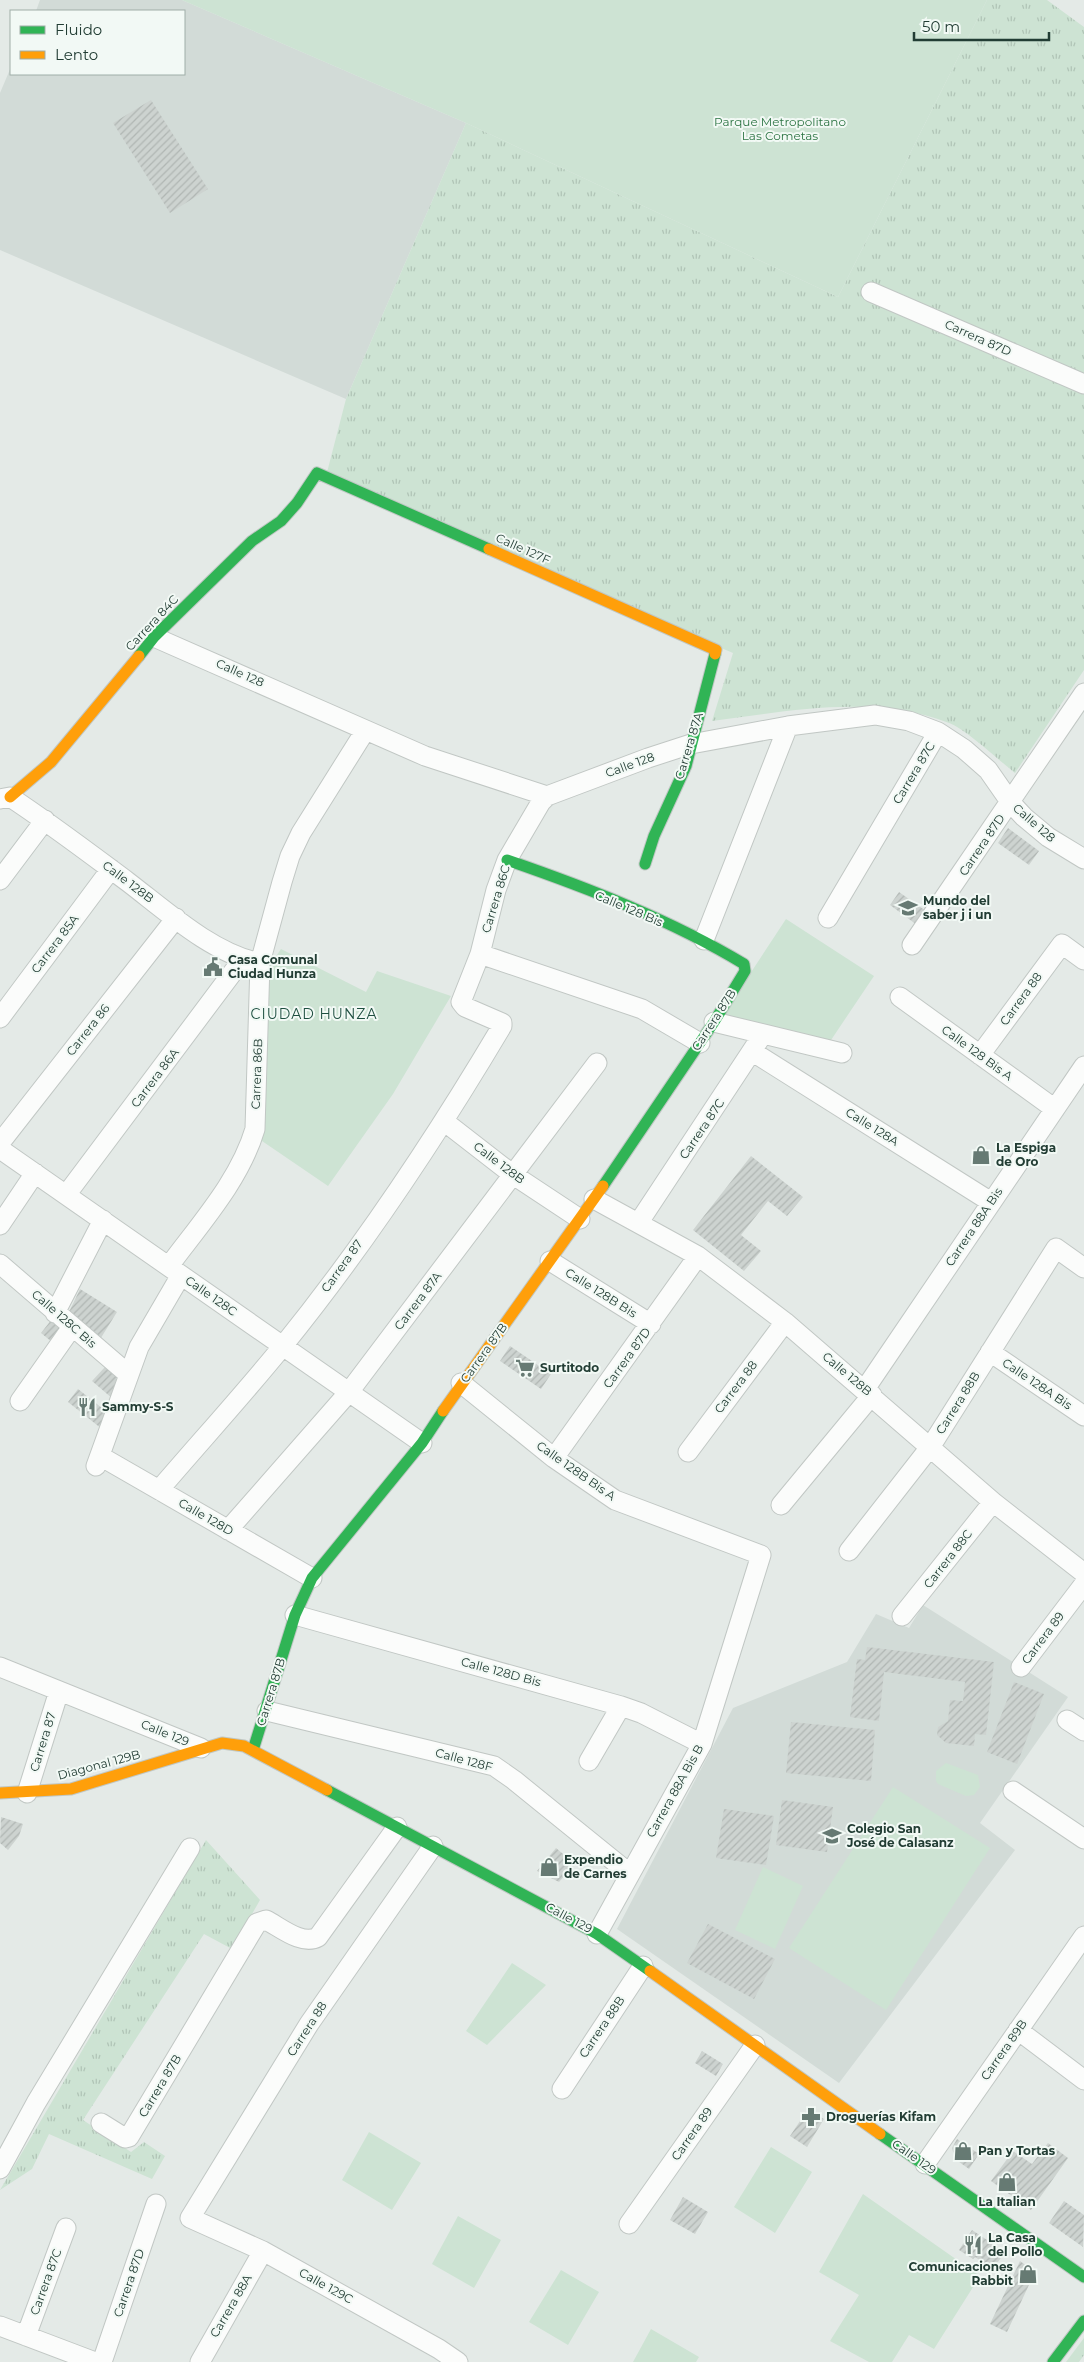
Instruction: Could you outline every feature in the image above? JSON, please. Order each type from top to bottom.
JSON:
[{"type":"street","name":"Carrera 87D","points":[[871,292],[1084,384]]},
{"type":"street","name":"Carrera 84C","points":[[5,798],[52,762],[154,637],[252,541],[266,534],[304,495],[317,473]]},
{"type":"street","name":"Calle 127F","points":[[317,473],[714,649],[716,652]]},
{"type":"street","name":"Calle 128","points":[[154,637],[247,676],[365,731],[425,756],[547,796],[691,744],[788,726],[875,715],[909,721],[938,732],[964,748],[988,770],[1011,803],[1048,837],[1081,851]]},
{"type":"street","name":"Carrera 87A","points":[[645,864],[654,836],[686,766],[716,652]]},
{"type":"street","name":"Carrera 87D","points":[[912,945],[1011,803],[1084,693]]},
{"type":"street","points":[[704,940],[788,726]]},
{"type":"street","name":"Carrera 86B","points":[[97,1462],[139,1347],[175,1271],[245,1157],[251,1143],[255,1129],[260,963],[290,856],[301,833],[365,731]]},
{"type":"street","name":"Carrera 87C","points":[[828,918],[938,732]]},
{"type":"street","name":"Carrera 86C","points":[[502,1026],[502,1022],[465,1007],[461,1002],[480,954],[496,890],[507,860],[541,802],[547,796]]},
{"type":"street","name":"Calle 128B","points":[[5,798],[45,820],[176,918],[222,949],[242,960],[260,963]]},
{"type":"street","points":[[0,880],[45,820]]},
{"type":"street","name":"Calle 128 Bis","points":[[507,860],[559,878],[704,940],[744,964],[745,968]]},
{"type":"street","name":"Carrera 85A","points":[[0,1018],[111,869]]},
{"type":"street","name":"Carrera 86","points":[[0,1143],[176,918]]},
{"type":"street","name":"Carrera 88","points":[[980,1055],[1062,944],[1084,960]]},
{"type":"street","points":[[480,954],[642,1009],[700,1043]]},
{"type":"street","name":"Carrera 86A","points":[[66,1195],[242,960]]},
{"type":"street","name":"Carrera 87B","points":[[253,1750],[267,1711],[295,1615],[312,1578],[422,1443],[462,1383],[594,1199],[714,1022],[745,968]]},
{"type":"street","name":"Calle 128 Bis A","points":[[900,997],[1055,1109]]},
{"type":"street","points":[[714,1022],[842,1053]]},
{"type":"street","name":"Carrera 87","points":[[159,1490],[283,1346],[332,1281],[444,1122],[502,1026]]},
{"type":"street","name":"Carrera 87C","points":[[638,1222],[753,1052],[763,1034]]},
{"type":"street","name":"Calle 128A","points":[[753,1052],[991,1202]]},
{"type":"street","name":"Carrera 87A","points":[[228,1530],[349,1392],[596,1063]]},
{"type":"street","name":"Carrera 88A Bis","points":[[781,1505],[868,1392],[991,1202],[1084,1066]]},
{"type":"street","name":"Calle 128B","points":[[444,1122],[512,1174],[580,1219]]},
{"type":"street","name":"Calle 128C","points":[[0,1149],[422,1443]]},
{"type":"street","points":[[0,1225],[35,1173]]},
{"type":"street","name":"Calle 128B","points":[[594,1199],[698,1256],[785,1322],[994,1502],[1082,1570]]},
{"type":"street","points":[[55,1313],[103,1220]]},
{"type":"street","name":"Carrera 88B","points":[[849,1551],[931,1446],[1056,1248],[1084,1268]]},
{"type":"street","name":"Carrera 87D","points":[[554,1458],[698,1256]]},
{"type":"street","name":"Calle 128B Bis","points":[[550,1262],[651,1324]]},
{"type":"street","name":"Calle 128C Bis","points":[[0,1264],[128,1374]]},
{"type":"street","name":"Carrera 88","points":[[688,1452],[785,1322]]},
{"type":"street","points":[[20,1401],[72,1327]]},
{"type":"street","name":"Calle 128A Bis","points":[[990,1352],[1084,1416]]},
{"type":"street","name":"Calle 128B Bis A","points":[[462,1383],[554,1458],[615,1500],[761,1555]]},
{"type":"street","name":"Calle 128D","points":[[97,1462],[159,1490],[312,1578]]},
{"type":"street","name":"Carrera 88C","points":[[902,1616],[994,1502]]},
{"type":"street","name":"Carrera 88A Bis B","points":[[597,1934],[702,1744],[761,1555]]},
{"type":"street","name":"Carrera 89","points":[[1021,1667],[1082,1570]]},
{"type":"street","name":"Calle 128D Bis","points":[[295,1615],[621,1706],[641,1713],[702,1744]]},
{"type":"street","name":"Calle 129","points":[[0,1667],[202,1748],[234,1743],[253,1750],[597,1934],[1084,2277]]},
{"type":"street","name":"Carrera 87","points":[[27,1793],[59,1691]]},
{"type":"street","points":[[590,1761],[621,1706]]},
{"type":"street","name":"Calle 128F","points":[[267,1711],[494,1766],[630,1874]]},
{"type":"street","points":[[1067,1720],[1084,1731]]},
{"type":"street","name":"Diagonal 129B","points":[[0,1793],[27,1793],[71,1789],[160,1763],[202,1748]]},
{"type":"street","points":[[1013,1791],[1084,1839]]},
{"type":"street","name":"Carrera 87B","points":[[101,2124],[125,2138],[129,2137],[257,1923],[266,1920],[302,1939],[311,1941],[318,1938],[398,1827]]},
{"type":"street","name":"Carrera 88","points":[[190,2218],[310,2024],[434,1846]]},
{"type":"street","points":[[0,2169],[36,2103],[190,1848]]},
{"type":"street","name":"Carrera 89B","points":[[925,2164],[1084,1936]]},
{"type":"street","name":"Carrera 88B","points":[[562,2089],[643,1966]]},
{"type":"street","points":[[1018,2030],[1084,2080]]},
{"type":"street","name":"Carrera 89","points":[[629,2224],[755,2045]]},
{"type":"street","name":"Carrera 87D","points":[[102,2362],[156,2204]]},
{"type":"street","name":"Calle 129C","points":[[190,2218],[263,2251],[430,2344],[458,2362]]},
{"type":"street","name":"Carrera 87C","points":[[26,2336],[66,2228]]},
{"type":"street","name":"Carrera 88A","points":[[200,2362],[263,2251]]},
{"type":"street","points":[[1053,2362],[1084,2321]]},
{"type":"street","points":[[0,2326],[95,2362]]},
{"type":"shaded area","points":[[40,0],[182,0],[466,123],[346,399],[0,250],[0,93],[10,69],[10,75],[185,75],[185,10],[36,10]]},
{"type":"shaded area","name":"Colegio San José de Calasanz","points":[[923,1605],[1068,1697],[980,1823],[1015,1850],[839,2083],[617,1929],[733,1708],[847,1662],[876,1614],[909,1628]]},
{"type":"green space","name":"Parque Metropolitano Las Cometas","points":[[182,0],[987,0],[838,297],[466,123]]},
{"type":"green space","points":[[987,0],[1047,0],[1084,27],[1084,670],[1015,773],[956,726],[920,714],[891,709],[831,707],[712,721],[733,653],[325,480],[346,399],[466,123],[838,297]]},
{"type":"green space","points":[[786,919],[874,976],[827,1046],[721,1018]]},
{"type":"green space","points":[[281,949],[366,992],[377,971],[451,996],[393,1094],[328,1186],[262,1141],[270,965]]},
{"type":"green space","points":[[946,1763],[978,1775],[980,1787],[974,1795],[966,1796],[938,1784],[936,1781],[936,1771]]},
{"type":"green space","points":[[893,1787],[990,1848],[886,2010],[789,1948]]},
{"type":"green space","points":[[206,1840],[260,1900],[232,1949],[204,1934],[83,2120],[131,2152],[144,2142],[165,2156],[152,2179],[49,2134],[32,2169],[0,2190]]},
{"type":"green space","points":[[763,1867],[803,1886],[775,1949],[735,1930]]},
{"type":"green space","points":[[512,1963],[546,1985],[487,2045],[466,2031]]},
{"type":"green space","points":[[369,2132],[421,2163],[392,2210],[342,2180]]},
{"type":"green space","points":[[771,2147],[812,2172],[775,2233],[734,2207]]},
{"type":"green space","points":[[863,2194],[980,2276],[934,2349],[909,2335],[892,2362],[869,2362],[830,2341],[859,2295],[819,2272]]},
{"type":"green space","points":[[458,2216],[501,2240],[474,2288],[432,2264]]},
{"type":"green space","points":[[561,2270],[599,2292],[568,2345],[529,2322]]},
{"type":"green space","points":[[651,2329],[699,2357],[696,2362],[633,2362]]},
{"type":"green space","points":[[1084,2338],[1084,2355],[1079,2362],[1066,2362]]},
{"type":"building","points":[[151,100],[208,189],[170,213],[113,123]]},
{"type":"building","points":[[1008,828],[1039,851],[1029,865],[998,843]]},
{"type":"building","name":"Mundo del saber j i un","points":[[899,892],[926,911],[917,925],[890,905]]},
{"type":"building","points":[[751,1156],[803,1197],[787,1216],[768,1201],[741,1235],[761,1251],[744,1271],[693,1230]]},
{"type":"building","points":[[80,1289],[117,1312],[99,1341],[69,1312]]},
{"type":"building","points":[[52,1319],[63,1328],[52,1342],[41,1333]]},
{"type":"building","name":"Surtitodo","points":[[510,1346],[551,1374],[541,1389],[500,1361]]},
{"type":"building","points":[[105,1367],[121,1380],[113,1399],[92,1381]]},
{"type":"building","name":"Sammy-S-S","points":[[78,1389],[107,1412],[102,1429],[68,1402]]},
{"type":"building","points":[[867,1647],[994,1662],[986,1735],[975,1734],[974,1746],[946,1743],[937,1735],[938,1727],[948,1721],[950,1700],[963,1701],[965,1682],[884,1672],[879,1721],[850,1717],[857,1659],[865,1660]]},
{"type":"building","points":[[1014,1682],[1044,1694],[1017,1764],[987,1752]]},
{"type":"building","points":[[791,1722],[875,1730],[871,1781],[786,1773]]},
{"type":"building","points":[[782,1800],[833,1807],[827,1852],[776,1845]]},
{"type":"building","points":[[724,1809],[774,1816],[766,1865],[716,1858]]},
{"type":"building","points":[[1,1817],[23,1824],[19,1836],[8,1850],[0,1843]]},
{"type":"building","points":[[556,1848],[575,1864],[559,1882],[537,1871]]},
{"type":"building","points":[[708,1924],[775,1959],[754,1999],[687,1963]]},
{"type":"building","points":[[702,2051],[723,2064],[716,2076],[695,2063]]},
{"type":"building","points":[[808,2109],[824,2119],[807,2147],[790,2136]]},
{"type":"building","name":"Pan y Tortas","points":[[957,2139],[979,2154],[969,2169],[955,2159],[952,2148]]},
{"type":"building","points":[[1048,2143],[1068,2158],[1031,2210],[991,2181],[1013,2151],[1032,2164]]},
{"type":"building","points":[[683,2197],[708,2212],[695,2234],[670,2220]]},
{"type":"building","points":[[1064,2201],[1084,2215],[1083,2247],[1049,2223]]},
{"type":"building","points":[[972,2230],[1005,2252],[993,2269],[975,2257],[973,2259],[959,2250]]},
{"type":"building","points":[[1020,2261],[1035,2272],[1007,2332],[990,2324]]},
{"type":"traffic: fast","points":[[139,656],[154,637],[252,541],[281,521],[297,503],[317,473],[489,549]]},
{"type":"traffic: fast","points":[[645,864],[654,836],[686,766],[715,654]]},
{"type":"traffic: fast","points":[[507,860],[568,882],[658,919],[688,933],[744,964],[745,971],[714,1022],[603,1186]]},
{"type":"traffic: fast","points":[[253,1750],[295,1615],[312,1578],[422,1443],[443,1411]]},
{"type":"traffic: fast","points":[[327,1790],[597,1934],[650,1971]]},
{"type":"traffic: fast","points":[[880,2134],[1084,2277]]},
{"type":"traffic: fast","points":[[1053,2362],[1084,2321]]},
{"type":"traffic: slow","points":[[489,549],[716,650],[715,654]]},
{"type":"traffic: slow","points":[[10,797],[51,762],[139,656]]},
{"type":"traffic: slow","points":[[443,1411],[603,1186]]},
{"type":"traffic: slow","points":[[0,1793],[71,1789],[222,1743],[244,1746],[327,1790]]},
{"type":"traffic: slow","points":[[650,1971],[880,2134]]},
{"type":"place","name":"Mundo del saber j i un","points":[[908,908]]},
{"type":"place","name":"Casa Comunal Ciudad Hunza","points":[[213,967]]},
{"type":"place","name":"La Espiga de Oro","points":[[981,1155]]},
{"type":"place","name":"Surtitodo","points":[[525,1368]]},
{"type":"place","name":"Sammy-S-S","points":[[87,1407]]},
{"type":"place","name":"Colegio San José de Calasanz","points":[[832,1836]]},
{"type":"place","name":"Expendio de Carnes","points":[[549,1867]]},
{"type":"place","name":"Droguerías Kifam","points":[[811,2117]]},
{"type":"place","name":"Pan y Tortas","points":[[963,2151]]},
{"type":"place","name":"La Italian","points":[[1007,2182]]},
{"type":"place","name":"La Casa del Pollo","points":[[973,2245]]},
{"type":"place","name":"Comunicaciones Rabbit","points":[[1028,2274]]},
{"type":"district","name":"CIUDAD HUNZA","points":[[314,1014]]}]
